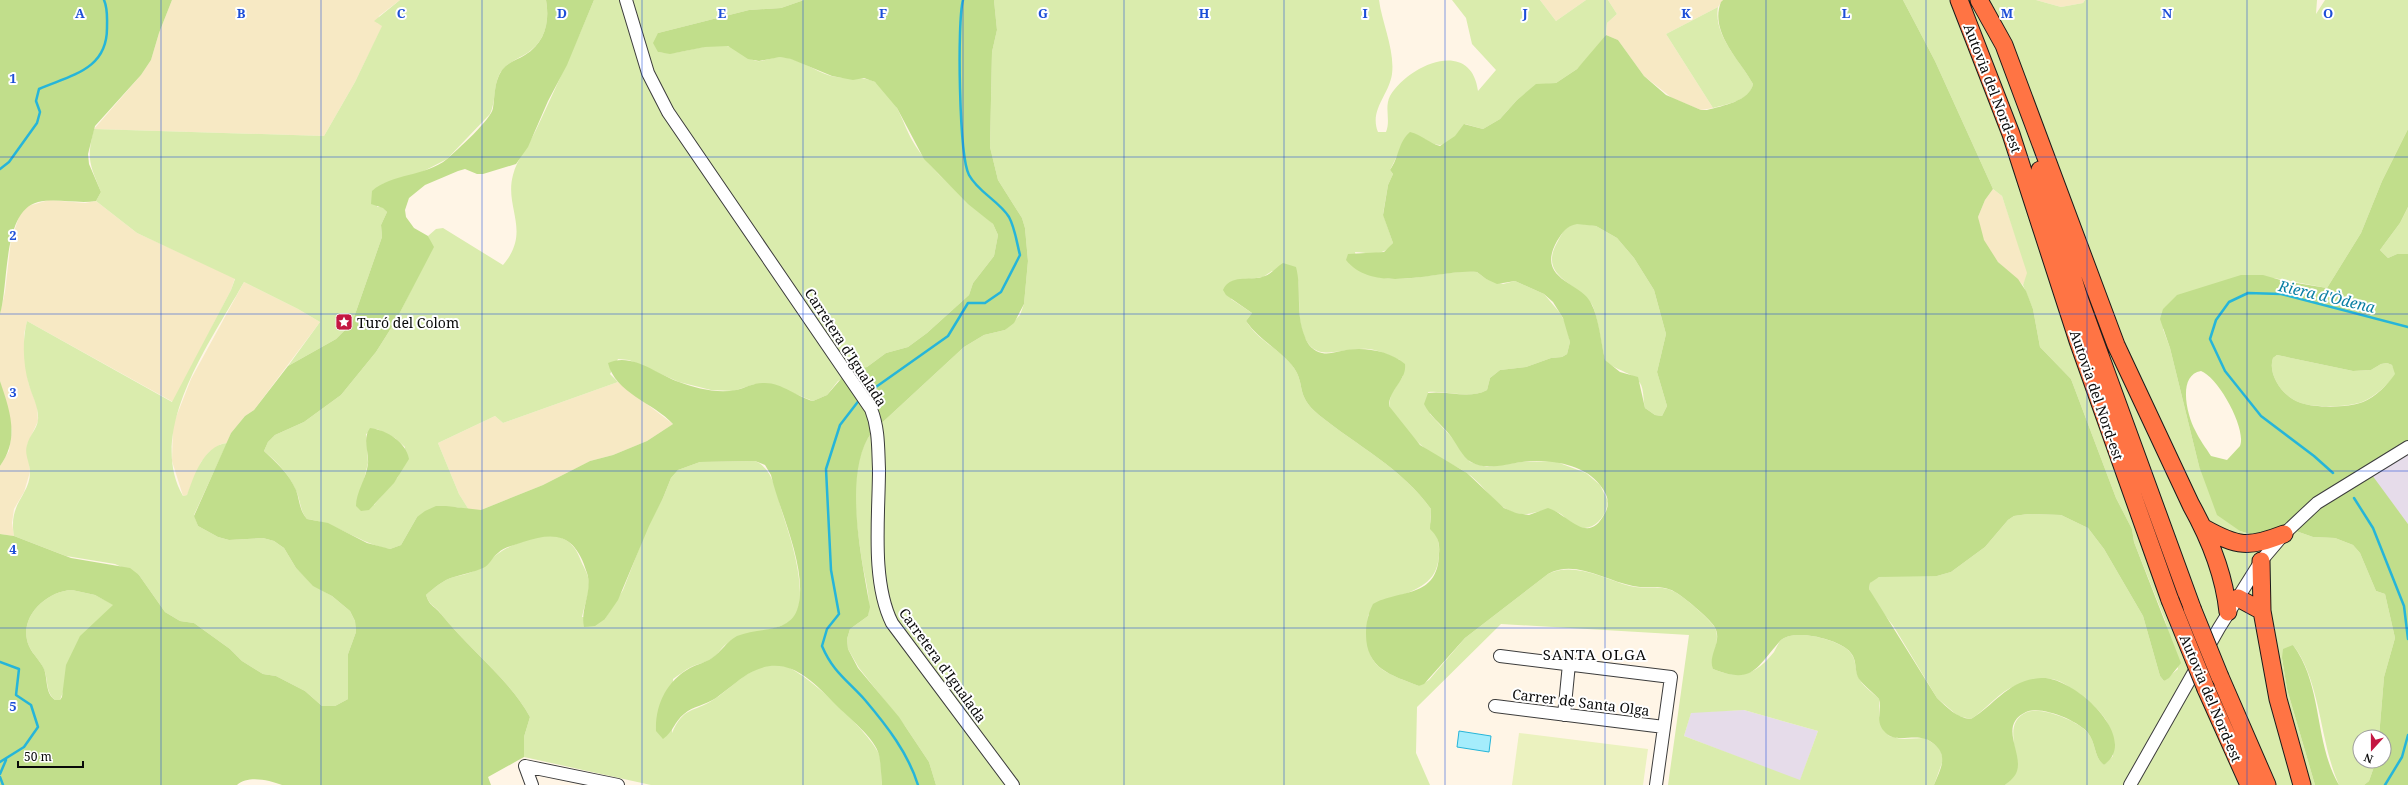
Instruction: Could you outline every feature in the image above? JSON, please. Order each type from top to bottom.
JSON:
[{"type":"highway","name":"Autovia del Nord-est","points":[[1959,0],[2011,134],[2078,341],[2170,600],[2221,725],[2249,785]]},
{"type":"highway","name":"Autovia del Nord-est","points":[[1978,0],[2023,113],[2078,298],[2192,608],[2266,785]]},
{"type":"highway","points":[[1978,0],[2004,45],[2116,346],[2191,505],[2204,528],[2233,605],[2262,611]]},
{"type":"highway","points":[[2204,528],[2220,537],[2247,545],[2258,544],[2284,534]]},
{"type":"highway","points":[[2261,561],[2262,611],[2278,699],[2302,785]]},
{"type":"highway","points":[[2221,725],[2238,785]]},
{"type":"street","name":"Carretera d'Igualada","points":[[626,0],[648,72],[668,112],[863,397],[876,420],[878,432],[879,578],[885,610],[892,623],[1013,785]]},
{"type":"street","points":[[2130,785],[2233,605],[2261,561],[2284,534],[2317,503],[2408,448]]},
{"type":"street","points":[[1500,656],[1671,678],[1656,785]]},
{"type":"street","points":[[1564,715],[1569,664]]},
{"type":"street","name":"Carrer de Santa Olga","points":[[1495,706],[1664,727]]},
{"type":"street","points":[[532,785],[525,766],[618,785]]},
{"type":"shaded area","points":[[172,0],[400,0],[379,16],[377,23],[383,25],[355,82],[324,136],[94,129],[141,75],[151,60],[159,33]]},
{"type":"shaded area","points":[[1540,0],[1586,0],[1556,21]]},
{"type":"shaded area","points":[[1608,0],[1723,0],[1718,7],[1666,34],[1713,108],[1701,110],[1672,98],[1644,76],[1618,40],[1606,35],[1607,23],[1617,14]]},
{"type":"shaded area","points":[[2036,0],[2085,0],[2083,3],[2061,7]]},
{"type":"shaded area","points":[[1993,189],[2002,196],[2028,273],[2023,285],[1998,262],[1986,246],[1981,234],[1978,217],[1985,200]]},
{"type":"shaded area","points":[[49,200],[85,203],[96,201],[137,233],[235,278],[231,290],[173,402],[27,321],[24,334],[25,363],[29,385],[37,406],[38,421],[27,445],[30,472],[24,492],[14,509],[12,523],[14,536],[0,534],[0,466],[9,451],[12,431],[0,381],[0,314],[5,292],[11,240],[20,214],[28,206]]},
{"type":"shaded area","points":[[244,282],[298,309],[320,322],[254,410],[245,416],[231,433],[227,443],[221,444],[209,452],[201,462],[187,495],[183,496],[172,461],[173,425],[191,379]]},
{"type":"shaded area","points":[[618,382],[673,424],[647,441],[613,455],[590,461],[543,485],[481,510],[469,510],[459,494],[438,443],[495,416],[503,423]]},
{"type":"shaded area","points":[[2408,454],[2408,524],[2371,475]]},
{"type":"shaded area","points":[[1744,710],[1818,731],[1800,781],[1684,736],[1691,712]]},
{"type":"green space","points":[[0,0],[172,0],[159,33],[151,60],[141,75],[95,126],[88,154],[89,164],[101,192],[96,201],[45,201],[38,202],[26,208],[18,219],[9,250],[0,314]]},
{"type":"green space","points":[[400,0],[546,0],[547,17],[544,32],[537,45],[508,65],[500,73],[496,83],[490,114],[447,159],[422,172],[383,184],[377,207],[383,207],[387,212],[381,225],[382,237],[352,323],[336,339],[288,366],[320,322],[298,309],[244,282],[187,386],[177,415],[172,443],[173,470],[183,496],[187,495],[196,471],[206,456],[219,445],[227,443],[194,515],[198,526],[218,537],[229,540],[263,538],[274,541],[284,548],[296,568],[313,585],[332,596],[350,611],[355,621],[356,632],[348,654],[348,699],[335,706],[322,706],[305,691],[276,676],[263,674],[242,661],[230,649],[194,623],[180,621],[165,612],[139,575],[115,564],[66,556],[14,536],[13,524],[16,507],[27,487],[29,480],[30,469],[26,448],[38,420],[36,406],[25,369],[24,337],[27,321],[172,402],[231,290],[235,279],[137,233],[96,201],[101,192],[90,162],[90,148],[94,129],[324,136],[355,82],[382,26],[374,21]]},
{"type":"green space","points":[[546,0],[594,0],[567,65],[548,101],[528,147],[516,164],[483,174],[477,174],[465,169],[458,171],[425,185],[409,198],[405,210],[406,217],[414,228],[428,236],[434,247],[395,322],[376,352],[341,395],[304,422],[275,435],[268,442],[264,451],[278,464],[290,479],[296,490],[302,512],[307,519],[328,523],[367,543],[390,549],[401,545],[417,517],[436,506],[481,510],[543,485],[590,461],[613,455],[647,441],[673,424],[618,382],[608,363],[617,360],[635,362],[679,382],[714,391],[736,390],[758,383],[777,385],[813,401],[827,395],[853,365],[859,369],[867,367],[886,353],[908,347],[927,333],[969,295],[973,283],[994,256],[998,235],[993,224],[968,204],[924,159],[897,108],[875,82],[864,78],[853,80],[832,76],[791,59],[780,57],[759,61],[748,59],[728,46],[705,47],[670,54],[658,52],[653,43],[658,33],[749,10],[781,8],[804,0],[994,0],[997,30],[992,52],[990,147],[998,180],[1022,218],[1025,228],[1028,261],[1024,304],[1014,323],[1005,330],[984,335],[964,347],[872,432],[863,449],[858,470],[856,493],[859,542],[870,607],[868,616],[850,629],[847,639],[848,649],[858,668],[899,717],[929,762],[936,785],[882,785],[879,755],[873,742],[816,686],[796,671],[785,667],[774,666],[761,668],[748,674],[716,698],[691,709],[684,714],[678,720],[670,733],[663,739],[656,731],[656,721],[660,703],[664,694],[682,673],[712,658],[737,636],[781,626],[794,616],[798,607],[800,592],[799,576],[792,541],[771,475],[765,465],[755,461],[700,462],[678,470],[671,478],[618,600],[605,619],[595,626],[584,627],[583,620],[588,593],[588,580],[583,561],[571,544],[564,539],[556,537],[535,538],[506,548],[500,551],[485,567],[446,580],[426,595],[431,604],[500,677],[522,703],[530,717],[524,737],[524,757],[488,777],[491,785],[282,785],[271,781],[253,779],[237,785],[0,785],[0,534],[14,536],[71,558],[130,568],[139,575],[165,612],[180,621],[194,623],[230,649],[242,661],[263,674],[276,676],[305,691],[322,706],[335,706],[348,699],[348,654],[356,632],[355,621],[350,611],[332,596],[313,586],[296,568],[284,548],[274,541],[263,538],[229,540],[218,537],[198,526],[194,516],[231,433],[245,416],[254,410],[288,366],[336,339],[352,323],[382,237],[381,225],[387,212],[383,208],[371,204],[372,191],[389,181],[438,165],[447,159],[473,135],[491,113],[496,84],[504,67],[532,50],[541,38],[546,24]],"holes":[[[72,590],[95,595],[113,605],[80,636],[66,665],[62,697],[60,700],[55,700],[48,690],[44,669],[32,652],[26,636],[30,616],[44,601],[53,595],[62,592]]]},
{"type":"green space","points":[[594,0],[804,0],[781,8],[749,10],[658,33],[658,52],[675,53],[710,46],[727,46],[756,61],[777,57],[793,59],[831,76],[842,78],[859,78],[875,82],[888,93],[893,100],[912,140],[929,164],[993,224],[998,235],[994,256],[973,283],[969,295],[927,333],[908,347],[886,353],[867,367],[838,381],[827,395],[813,401],[793,393],[755,384],[733,391],[711,390],[679,382],[629,360],[618,359],[610,374],[618,382],[503,423],[495,416],[438,443],[459,494],[469,510],[457,507],[417,517],[401,545],[390,549],[379,546],[329,525],[307,519],[303,513],[297,493],[291,481],[279,465],[264,451],[268,442],[275,435],[304,422],[341,395],[376,352],[395,322],[433,247],[428,236],[436,229],[443,228],[503,265],[511,253],[516,241],[517,230],[511,187],[515,169],[536,130]],"holes":[[[377,429],[395,438],[405,447],[398,477],[374,505],[362,487],[368,463],[366,434]]]},
{"type":"green space","points":[[994,0],[1379,0],[1392,56],[1392,74],[1390,82],[1380,103],[1376,117],[1378,132],[1386,132],[1388,123],[1388,100],[1390,96],[1410,75],[1424,67],[1438,62],[1452,61],[1464,65],[1473,74],[1478,91],[1496,70],[1472,44],[1466,18],[1452,0],[1540,0],[1556,21],[1586,0],[1608,0],[1617,14],[1607,23],[1606,35],[1600,45],[1577,69],[1556,83],[1536,85],[1517,100],[1500,119],[1483,129],[1465,124],[1457,135],[1448,143],[1437,145],[1425,139],[1398,154],[1390,170],[1393,174],[1388,185],[1383,214],[1393,243],[1381,252],[1355,252],[1359,270],[1374,276],[1395,279],[1477,272],[1486,279],[1503,284],[1515,281],[1544,294],[1560,313],[1566,324],[1570,342],[1567,354],[1562,357],[1551,358],[1526,367],[1500,370],[1490,378],[1487,390],[1480,393],[1465,394],[1428,392],[1430,414],[1456,442],[1470,462],[1487,467],[1521,462],[1554,461],[1586,473],[1600,485],[1608,501],[1602,518],[1593,526],[1582,528],[1576,526],[1561,514],[1554,511],[1548,510],[1521,514],[1508,510],[1497,502],[1471,476],[1437,457],[1424,447],[1397,420],[1389,406],[1391,394],[1403,376],[1400,360],[1384,353],[1368,349],[1327,352],[1319,351],[1311,347],[1301,326],[1298,280],[1272,271],[1263,277],[1230,282],[1231,299],[1252,313],[1246,321],[1251,328],[1257,335],[1283,356],[1294,368],[1298,374],[1304,396],[1312,408],[1333,426],[1393,470],[1420,495],[1431,509],[1430,522],[1439,544],[1439,559],[1437,568],[1428,581],[1422,586],[1390,600],[1368,615],[1367,632],[1368,645],[1371,655],[1375,663],[1391,675],[1419,686],[1429,680],[1465,638],[1548,574],[1558,570],[1568,569],[1589,572],[1630,586],[1641,588],[1664,588],[1675,592],[1684,598],[1715,628],[1717,638],[1713,659],[1713,669],[1739,675],[1747,673],[1761,666],[1774,652],[1780,641],[1786,637],[1794,635],[1814,636],[1841,645],[1847,649],[1854,659],[1859,679],[1879,699],[1879,716],[1889,736],[1901,739],[1925,738],[1940,748],[1943,760],[1934,785],[1668,785],[1689,635],[1501,624],[1417,707],[1416,753],[1430,785],[936,785],[929,762],[905,726],[859,668],[848,649],[847,639],[850,629],[868,616],[869,610],[868,592],[856,516],[856,479],[864,446],[872,432],[964,347],[984,335],[1005,330],[1020,315],[1024,304],[1028,261],[1025,228],[1022,218],[998,180],[990,147],[992,52],[997,30]],"holes":[[[1744,710],[1818,731],[1800,780],[1684,736],[1691,713]]]},
{"type":"green space","points":[[1723,0],[1903,0],[1935,61],[1993,189],[1985,200],[1978,217],[1984,240],[1998,262],[2018,279],[2026,291],[2033,309],[2040,347],[2071,379],[2116,498],[2132,529],[2134,542],[2181,663],[2169,678],[2164,681],[2160,676],[2143,616],[2104,549],[2088,528],[2061,515],[2028,514],[2014,516],[2008,520],[1985,547],[1951,572],[1937,576],[1879,577],[1870,583],[1869,589],[1937,698],[1952,712],[1961,717],[1971,719],[2011,688],[2020,683],[2041,678],[2054,680],[2085,697],[2098,710],[2109,725],[2115,740],[2113,753],[2104,765],[2098,758],[2091,737],[2083,728],[2059,715],[2050,712],[2033,710],[2018,717],[2014,724],[2012,731],[2018,764],[2017,771],[2014,777],[2005,785],[1934,785],[1942,763],[1939,749],[1928,740],[1921,738],[1895,738],[1889,736],[1884,731],[1881,727],[1879,719],[1879,699],[1859,679],[1853,656],[1841,645],[1814,636],[1794,635],[1786,637],[1780,641],[1759,666],[1752,671],[1737,675],[1726,673],[1713,669],[1712,658],[1717,637],[1717,632],[1714,626],[1702,613],[1675,592],[1659,587],[1633,586],[1580,570],[1558,570],[1548,574],[1465,638],[1424,684],[1419,686],[1390,674],[1375,663],[1370,655],[1367,646],[1366,630],[1373,604],[1383,599],[1425,586],[1432,579],[1437,568],[1439,547],[1437,538],[1430,529],[1431,509],[1420,495],[1393,470],[1333,426],[1312,408],[1304,396],[1298,374],[1294,368],[1246,321],[1252,313],[1226,295],[1223,290],[1226,285],[1235,280],[1265,276],[1283,263],[1296,267],[1299,284],[1300,319],[1306,340],[1311,347],[1316,351],[1325,353],[1354,349],[1377,351],[1392,356],[1405,364],[1405,370],[1392,395],[1389,406],[1420,445],[1467,473],[1504,508],[1516,513],[1529,515],[1548,508],[1578,526],[1585,528],[1592,527],[1598,523],[1608,506],[1605,492],[1593,478],[1574,467],[1553,462],[1532,461],[1496,466],[1477,465],[1465,457],[1452,437],[1432,416],[1424,404],[1428,393],[1435,392],[1465,395],[1480,393],[1487,390],[1490,378],[1500,370],[1526,367],[1551,358],[1562,357],[1567,354],[1570,342],[1563,318],[1553,302],[1544,294],[1515,281],[1497,284],[1486,279],[1477,272],[1462,272],[1390,279],[1373,277],[1358,271],[1346,260],[1348,254],[1384,252],[1393,243],[1383,215],[1388,185],[1393,174],[1390,170],[1403,140],[1410,132],[1440,146],[1455,136],[1464,124],[1483,129],[1500,119],[1517,100],[1536,84],[1556,83],[1577,69],[1606,35],[1618,40],[1644,76],[1666,95],[1701,110],[1720,107],[1741,99],[1747,95],[1753,84],[1722,35],[1718,13]],"holes":[[[1577,224],[1596,226],[1617,238],[1634,258],[1654,290],[1666,334],[1657,372],[1667,406],[1662,416],[1655,415],[1645,408],[1638,377],[1620,372],[1605,360],[1598,323],[1591,303],[1586,296],[1562,279],[1555,272],[1552,264],[1552,254],[1557,241],[1567,228]]]},
{"type":"green space","points":[[1903,0],[2036,0],[2061,7],[2083,3],[2085,0],[2317,0],[2316,14],[2325,0],[2408,0],[2408,129],[2382,181],[2361,233],[2327,288],[2274,278],[2163,329],[2170,348],[2199,466],[2240,531],[2250,534],[2293,530],[2313,537],[2335,538],[2353,545],[2360,553],[2376,591],[2385,594],[2395,638],[2384,677],[2380,729],[2352,729],[2352,769],[2373,769],[2369,781],[2364,785],[2339,785],[2331,764],[2319,710],[2309,675],[2302,659],[2293,645],[2282,658],[2287,689],[2315,785],[2005,785],[2012,776],[2015,766],[2013,735],[2014,726],[2018,718],[2027,712],[2041,711],[2050,713],[2083,728],[2091,737],[2098,758],[2104,765],[2113,756],[2112,735],[2106,720],[2095,707],[2073,689],[2059,681],[2052,679],[2039,679],[2010,688],[1998,696],[1971,719],[1958,716],[1937,698],[1894,627],[1875,602],[1869,589],[1870,583],[1874,578],[1891,575],[1937,576],[1951,572],[1985,547],[2008,520],[2014,516],[2028,514],[2061,515],[2088,528],[2104,549],[2143,616],[2160,676],[2164,681],[2178,669],[2165,620],[2134,542],[2132,529],[2116,498],[2071,379],[2040,347],[2033,309],[2023,285],[2027,273],[2002,196],[1993,189],[1935,61]]},
{"type":"green space","points":[[1718,7],[1718,18],[1724,38],[1753,84],[1751,90],[1743,98],[1713,108],[1666,34]]},
{"type":"green space","points":[[2408,129],[2408,207],[2400,223],[2380,250],[2388,258],[2397,254],[2408,254],[2408,454],[2372,475],[2408,524],[2408,785],[2364,785],[2369,781],[2373,769],[2392,769],[2392,729],[2380,729],[2384,677],[2395,638],[2385,594],[2376,591],[2360,553],[2353,545],[2335,538],[2313,537],[2293,530],[2250,534],[2240,531],[2217,515],[2199,466],[2170,348],[2160,319],[2163,309],[2177,295],[2241,275],[2263,275],[2284,281],[2327,288],[2361,233],[2382,181]],"holes":[[[2277,355],[2353,371],[2371,370],[2381,364],[2387,363],[2392,365],[2395,374],[2381,390],[2363,402],[2341,406],[2307,405],[2295,400],[2283,391],[2278,385],[2272,372],[2272,365],[2273,358]],[[2201,371],[2208,375],[2230,404],[2239,428],[2241,438],[2240,446],[2227,460],[2211,456],[2197,433],[2189,415],[2186,396],[2186,387],[2189,380],[2194,374]]]},
{"type":"green space","points":[[2408,207],[2408,254],[2397,254],[2388,258],[2380,250],[2400,223]]},
{"type":"green space","points":[[1577,223],[1596,226],[1617,238],[1634,258],[1654,290],[1666,334],[1657,372],[1667,406],[1662,416],[1655,415],[1645,408],[1642,388],[1637,379],[1614,367],[1605,360],[1597,322],[1591,303],[1555,270],[1552,262],[1553,253],[1558,241],[1565,229]]},
{"type":"green space","points":[[2277,355],[2353,371],[2371,370],[2381,364],[2387,363],[2392,365],[2396,374],[2372,397],[2362,402],[2349,405],[2332,406],[2307,405],[2289,396],[2278,385],[2272,372],[2273,358]]},
{"type":"green space","points":[[0,381],[10,414],[11,435],[10,445],[0,466]]},
{"type":"green space","points":[[370,428],[383,431],[395,438],[404,447],[409,459],[394,483],[369,510],[361,511],[356,506],[356,501],[368,464],[366,437]]},
{"type":"green space","points":[[755,461],[767,470],[777,493],[795,558],[800,591],[799,605],[795,617],[786,624],[743,636],[729,642],[711,659],[691,667],[673,679],[672,733],[676,724],[685,714],[713,700],[744,676],[753,671],[770,664],[779,664],[803,676],[833,701],[862,730],[878,752],[881,764],[882,785],[651,785],[524,757],[524,737],[530,717],[522,703],[500,677],[431,604],[426,595],[446,580],[474,571],[507,548],[539,537],[559,537],[568,541],[575,549],[588,578],[588,592],[582,617],[605,619],[623,590],[648,526],[663,498],[671,478],[678,470],[700,462]]},
{"type":"green space","points":[[72,590],[95,595],[114,605],[63,692],[60,700],[55,700],[50,694],[44,668],[29,646],[26,636],[27,626],[30,616],[44,601],[53,595]]},
{"type":"green space","points":[[2293,645],[2303,661],[2309,678],[2325,751],[2331,769],[2339,785],[2315,785],[2287,689],[2282,658],[2283,649]]},
{"type":"green space","points":[[1519,733],[1648,749],[1643,785],[1512,785]]},
{"type":"water","points":[[1459,731],[1491,736],[1489,752],[1457,747]]},
{"type":"waterway","points":[[0,169],[9,162],[37,123],[40,112],[36,101],[39,89],[75,75],[94,62],[101,53],[105,42],[107,28],[107,10],[104,0]]},
{"type":"waterway","points":[[866,394],[948,336],[968,303],[985,303],[1001,292],[1020,255],[1009,217],[1005,211],[973,181],[969,175],[966,163],[963,143],[960,89],[960,34],[963,0]]},
{"type":"waterway","name":"Riera d'Òdena","points":[[2333,473],[2314,456],[2261,416],[2225,371],[2210,339],[2216,320],[2229,302],[2248,293],[2281,294],[2408,327]]},
{"type":"waterway","points":[[860,399],[840,425],[826,469],[831,570],[839,614],[827,629],[822,646],[831,663],[865,700],[896,740],[909,762],[918,785]]},
{"type":"waterway","name":"Riera d'Òdena","points":[[2354,498],[2373,528],[2404,606],[2408,639]]},
{"type":"waterway","points":[[0,662],[19,669],[16,695],[31,705],[38,727],[24,747],[0,762]]},
{"type":"waterway","name":"Riera d'Òdena","points":[[2385,785],[2402,757],[2408,735]]},
{"type":"waterway","points":[[0,774],[6,760]]},
{"type":"waterway","points":[[0,777],[3,785]]},
{"type":"place","name":"Turó del Colom","points":[[344,322]]},
{"type":"district","name":"SANTA OLGA","points":[[1595,654]]}]
